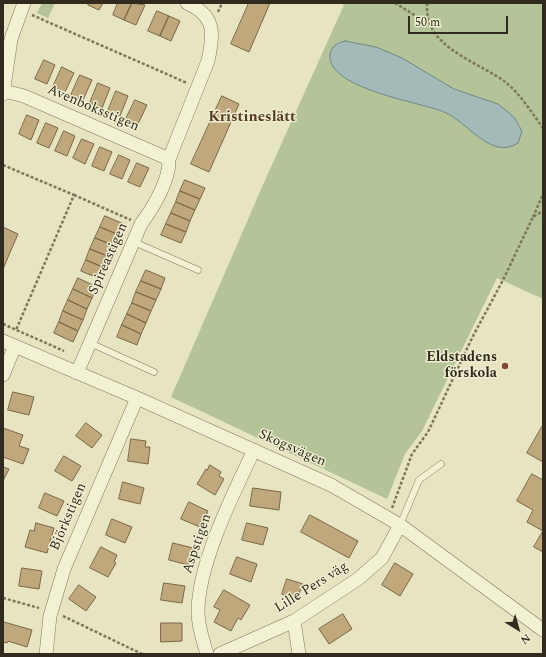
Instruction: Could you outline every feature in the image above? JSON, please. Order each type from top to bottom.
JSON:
[{"type":"street","name":"Spireastigen","points":[[77,373],[141,224],[155,203],[170,169],[169,159],[198,88],[211,48],[211,26],[203,12],[187,3]]},
{"type":"street","points":[[3,92],[11,39],[23,7]]},
{"type":"street","name":"Avenboksstigen","points":[[3,92],[24,96],[169,159]]},
{"type":"street","points":[[3,375],[9,343]]},
{"type":"street","name":"Skogsvägen","points":[[9,343],[137,398],[331,485],[400,525],[543,630]]},
{"type":"street","name":"Björkstigen","points":[[46,654],[52,611],[64,569],[137,398]]},
{"type":"street","name":"Aspstigen","points":[[207,654],[200,629],[198,612],[203,578],[220,528],[254,450]]},
{"type":"street","name":"Lille Pers väg","points":[[220,654],[294,621],[358,579],[382,558],[400,525]]},
{"type":"street","points":[[294,621],[299,654]]},
{"type":"lane","points":[[134,242],[198,270]]},
{"type":"lane","points":[[90,343],[154,372]]},
{"type":"lane","points":[[400,525],[419,480],[441,464]]},
{"type":"path","points":[[395,3],[430,25],[440,39],[455,51],[510,86],[543,128]]},
{"type":"path","points":[[427,3],[430,25]]},
{"type":"path","points":[[23,7],[198,88]]},
{"type":"path","points":[[3,166],[141,224]]},
{"type":"path","points":[[388,518],[412,454],[428,432],[472,338],[503,280],[543,194]]},
{"type":"path","points":[[16,330],[74,195]]},
{"type":"path","points":[[533,217],[543,211]]},
{"type":"path","points":[[3,324],[83,360]]},
{"type":"path","points":[[3,598],[52,611],[142,654]]},
{"type":"green space","points":[[42,3],[55,3],[48,18],[37,13]]},
{"type":"green space","points":[[340,3],[543,3],[543,299],[497,278],[422,431],[405,454],[387,499],[171,397],[266,178],[344,5]]},
{"type":"shaded area","points":[[345,41],[376,47],[402,58],[454,89],[498,104],[514,117],[522,131],[518,143],[508,147],[498,147],[480,138],[453,117],[444,112],[358,85],[343,76],[333,66],[330,54],[331,51],[334,46]]},
{"type":"building","points":[[89,3],[103,3],[99,10],[88,5]]},
{"type":"building","points":[[118,3],[132,3],[124,20],[113,15]]},
{"type":"building","points":[[132,3],[145,5],[136,25],[124,20]]},
{"type":"building","points":[[249,3],[270,3],[249,52],[231,44]]},
{"type":"building","points":[[157,11],[169,16],[160,36],[148,31]]},
{"type":"building","points":[[169,16],[180,21],[171,41],[160,36]]},
{"type":"building","points":[[44,60],[55,65],[47,84],[35,79]]},
{"type":"building","points":[[62,67],[74,73],[65,92],[53,87]]},
{"type":"building","points":[[80,75],[92,80],[83,100],[71,95]]},
{"type":"building","points":[[98,83],[110,88],[102,108],[90,103]]},
{"type":"building","points":[[116,91],[128,96],[120,116],[108,111]]},
{"type":"building","points":[[222,96],[239,104],[209,172],[191,164]]},
{"type":"building","points":[[135,100],[147,105],[138,124],[126,119]]},
{"type":"building","points":[[27,115],[39,120],[31,140],[19,134]]},
{"type":"building","points":[[46,123],[58,128],[49,148],[37,143]]},
{"type":"building","points":[[64,131],[75,136],[67,156],[55,151]]},
{"type":"building","points":[[82,139],[94,144],[85,164],[73,158]]},
{"type":"building","points":[[100,147],[112,152],[104,171],[92,166]]},
{"type":"building","points":[[119,155],[130,160],[122,179],[110,174]]},
{"type":"building","points":[[137,163],[149,168],[140,187],[128,182]]},
{"type":"building","points":[[185,180],[205,188],[200,199],[180,191]]},
{"type":"building","points":[[180,191],[200,199],[195,210],[176,202]]},
{"type":"building","points":[[176,202],[195,210],[190,221],[171,213]]},
{"type":"building","points":[[171,213],[190,221],[186,232],[166,224]]},
{"type":"building","points":[[105,216],[124,224],[119,235],[100,227]]},
{"type":"building","points":[[166,224],[186,232],[181,243],[161,235]]},
{"type":"building","points":[[3,227],[18,234],[3,269]]},
{"type":"building","points":[[100,227],[119,235],[115,246],[95,238]]},
{"type":"building","points":[[95,238],[115,246],[110,257],[90,249]]},
{"type":"building","points":[[90,249],[110,257],[105,268],[86,260]]},
{"type":"building","points":[[86,260],[105,268],[100,279],[81,271]]},
{"type":"building","points":[[146,270],[165,278],[161,289],[141,281]]},
{"type":"building","points":[[78,278],[97,287],[92,298],[73,289]]},
{"type":"building","points":[[141,281],[161,289],[156,300],[136,292]]},
{"type":"building","points":[[73,289],[92,298],[87,309],[68,300]]},
{"type":"building","points":[[136,292],[156,300],[151,311],[132,303]]},
{"type":"building","points":[[68,300],[87,309],[83,320],[63,311]]},
{"type":"building","points":[[132,303],[151,311],[146,323],[127,314]]},
{"type":"building","points":[[63,311],[83,320],[78,331],[59,322]]},
{"type":"building","points":[[127,314],[146,323],[141,334],[122,325]]},
{"type":"building","points":[[59,322],[78,331],[73,342],[54,333]]},
{"type":"building","points":[[122,325],[141,334],[137,345],[117,337]]},
{"type":"building","points":[[13,392],[34,397],[29,415],[8,410]]},
{"type":"building","points":[[86,423],[102,435],[92,448],[76,436]]},
{"type":"building","points":[[543,425],[543,462],[527,453]]},
{"type":"building","points":[[3,428],[23,435],[19,446],[29,449],[23,464],[3,457]]},
{"type":"building","points":[[131,439],[146,441],[145,447],[150,447],[148,464],[128,461]]},
{"type":"building","points":[[64,456],[81,466],[72,481],[55,471]]},
{"type":"building","points":[[210,465],[221,472],[219,476],[224,479],[215,495],[197,484]]},
{"type":"building","points":[[3,467],[9,469],[3,481]]},
{"type":"building","points":[[532,474],[543,480],[543,531],[527,522],[533,510],[517,501]]},
{"type":"building","points":[[123,482],[144,488],[140,504],[119,499]]},
{"type":"building","points":[[253,488],[281,492],[279,510],[250,506]]},
{"type":"building","points":[[45,493],[64,501],[57,516],[39,508]]},
{"type":"building","points":[[189,502],[208,511],[200,527],[181,519]]},
{"type":"building","points":[[310,515],[358,541],[349,558],[301,532]]},
{"type":"building","points":[[112,519],[132,527],[125,543],[106,535]]},
{"type":"building","points":[[36,523],[54,528],[47,553],[25,547],[30,530],[34,531]]},
{"type":"building","points":[[247,523],[268,528],[263,545],[242,540]]},
{"type":"building","points":[[543,531],[543,552],[534,547]]},
{"type":"building","points":[[173,543],[193,548],[188,565],[169,560]]},
{"type":"building","points":[[101,547],[117,555],[114,562],[116,563],[108,577],[90,568]]},
{"type":"building","points":[[237,557],[257,564],[251,582],[230,574]]},
{"type":"building","points":[[395,563],[413,574],[400,596],[382,585]]},
{"type":"building","points":[[22,568],[42,571],[39,589],[19,586]]},
{"type":"building","points":[[287,579],[303,584],[297,599],[282,594]]},
{"type":"building","points":[[164,583],[185,586],[182,603],[161,600]]},
{"type":"building","points":[[79,585],[96,597],[86,611],[69,599]]},
{"type":"building","points":[[224,590],[250,605],[241,620],[238,618],[231,631],[214,622],[220,610],[214,607]]},
{"type":"building","points":[[343,614],[352,629],[329,644],[319,629]]},
{"type":"building","points":[[4,622],[32,630],[27,647],[8,641],[7,643],[3,642]]},
{"type":"building","points":[[161,623],[182,623],[182,641],[161,642]]},
{"type":"place","name":"Eldstadens förskola","points":[[505,366]]},
{"type":"district","name":"Kristineslätt","points":[[252,118]]}]
